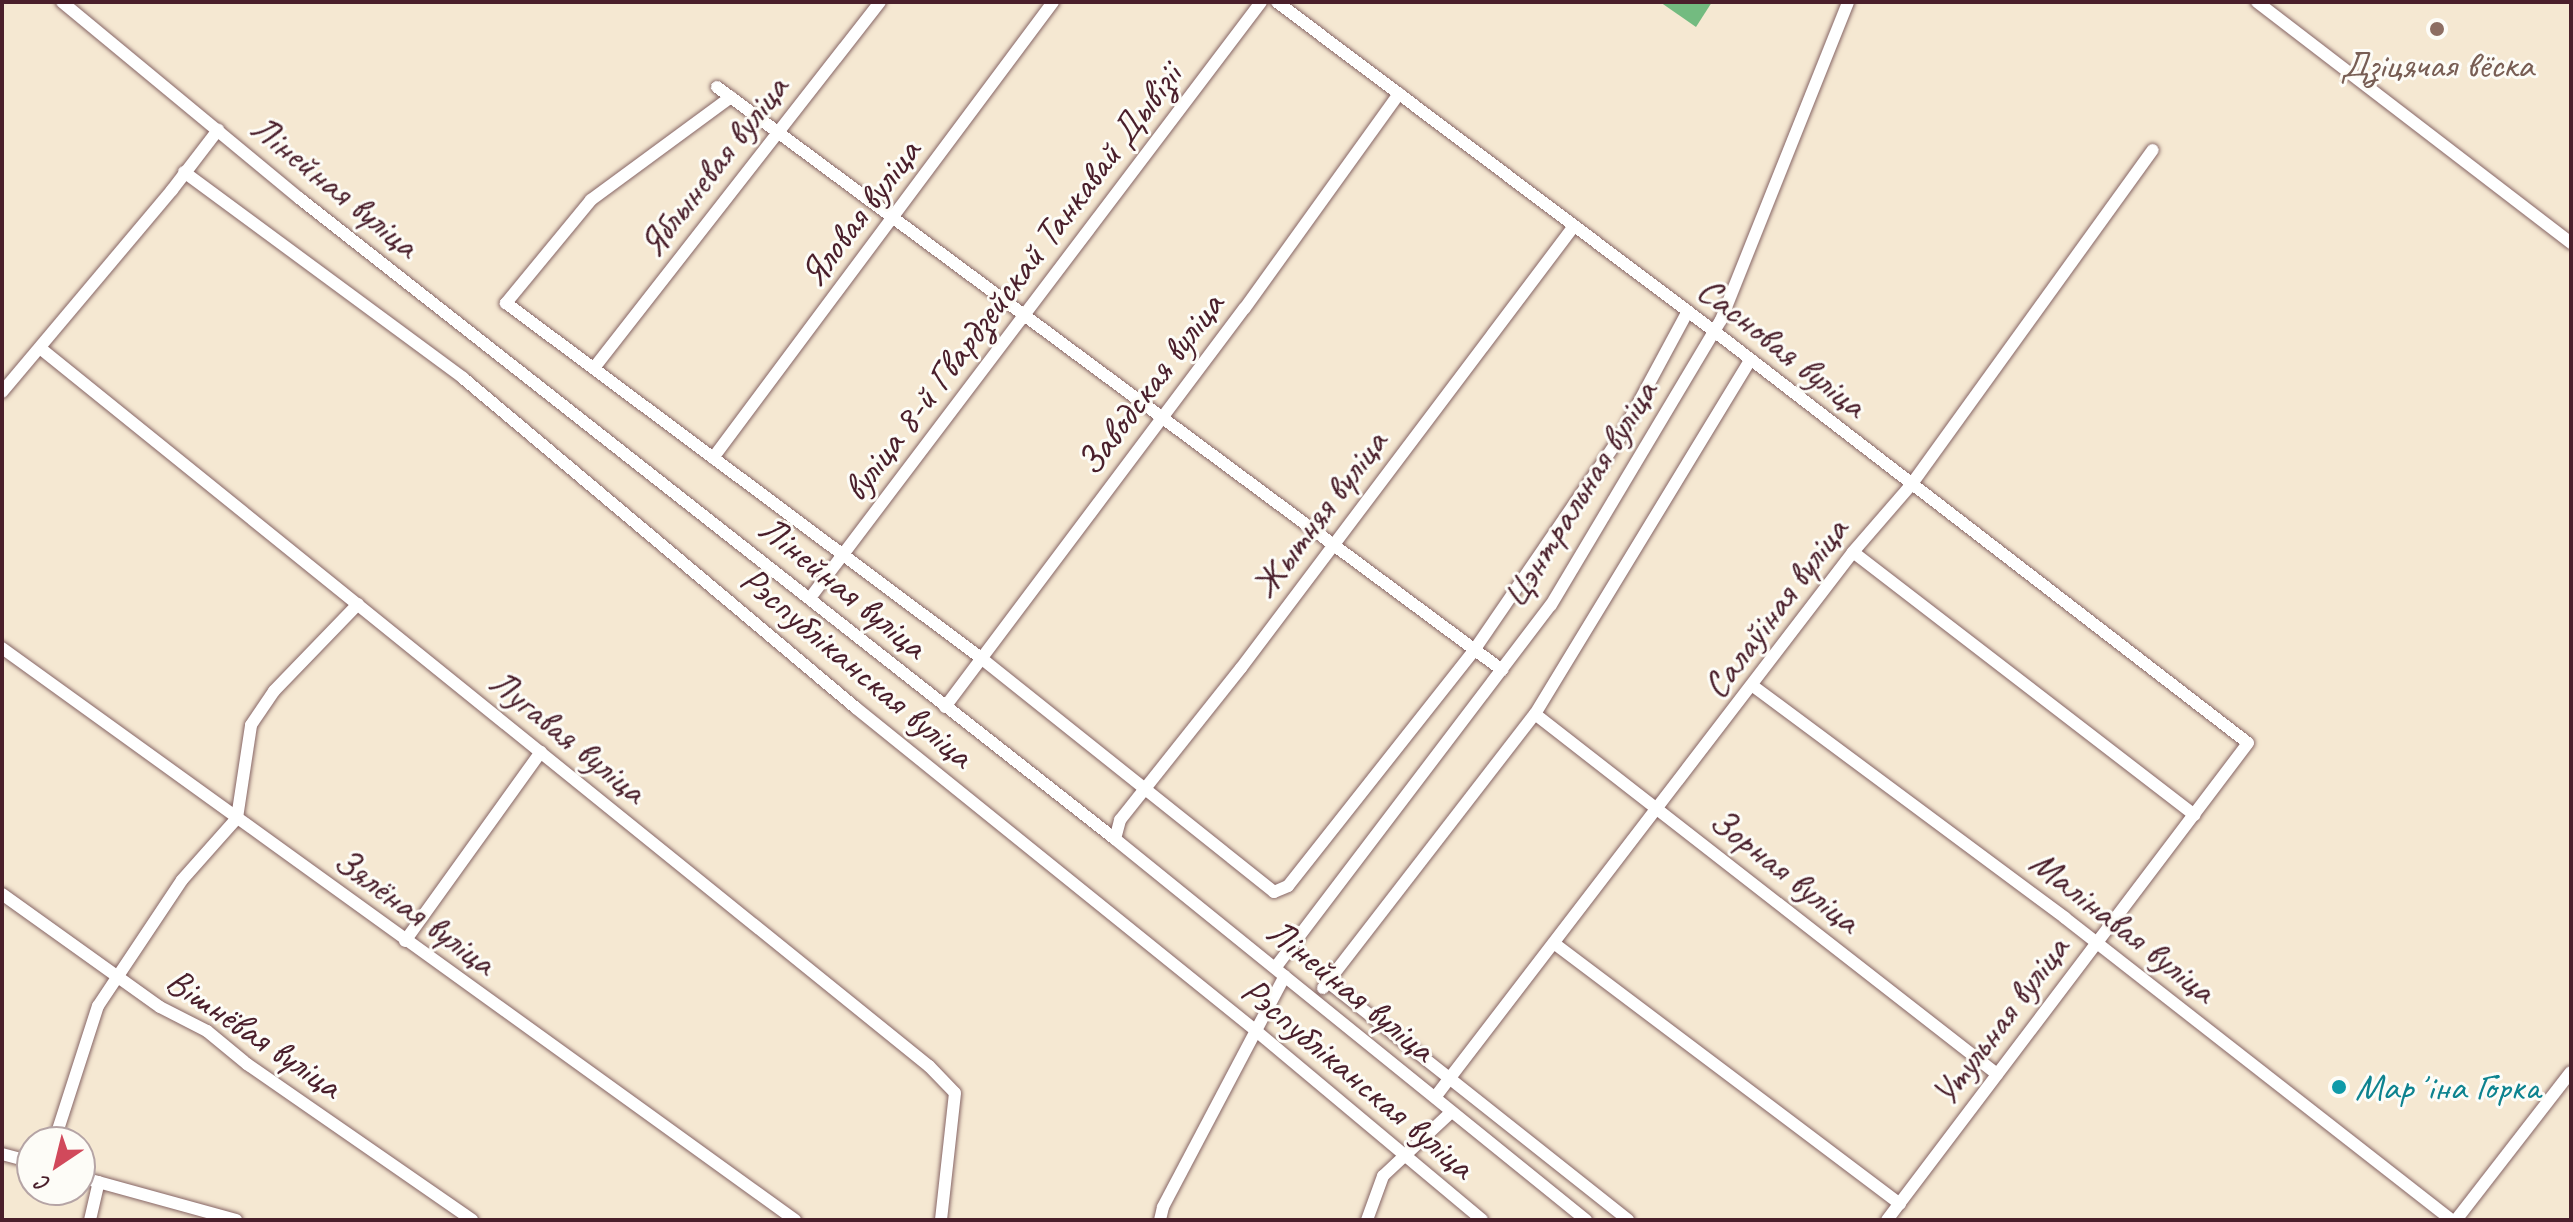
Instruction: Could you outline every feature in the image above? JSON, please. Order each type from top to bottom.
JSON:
[{"type":"street","name":"Лінейная вуліца","points":[[62,2],[299,198],[1115,839],[1586,1220]]},
{"type":"street","name":"Яблыневая вуліца","points":[[594,368],[880,2]]},
{"type":"street","name":"Яловая вуліца","points":[[713,458],[895,218],[1053,2]]},
{"type":"street","name":"вуліца 8-й Гвардзейскай Танкавай Дывізіі","points":[[810,598],[1261,2]]},
{"type":"street","name":"Сасновая вуліца","points":[[1277,2],[1688,311],[2248,743]]},
{"type":"street","name":"Цэнтральная вуліца","points":[[1160,1220],[1163,1207],[1255,1030],[1280,972],[1551,605],[1714,331],[1848,2]]},
{"type":"street","points":[[2257,2],[2571,243]]},
{"type":"street","points":[[717,87],[1502,670]]},
{"type":"street","name":"Заводская вуліца","points":[[945,707],[1399,94]]},
{"type":"street","points":[[731,97],[591,200],[506,303],[981,658],[1274,892],[1288,886],[1475,649],[1619,439],[1688,311]]},
{"type":"street","points":[[2,392],[218,130]]},
{"type":"street","name":"Салаўіная вуліца","points":[[1436,1096],[1853,552],[1911,485],[2153,150]]},
{"type":"street","name":"Рэспубліканская вуліца","points":[[184,172],[463,378],[856,708],[1255,1030],[1482,1220]]},
{"type":"street","name":"Жытняя вуліца","points":[[1115,839],[1120,820],[1574,226]]},
{"type":"street","name":"Лугавая вуліца","points":[[40,348],[890,1033],[955,1093],[941,1220]]},
{"type":"street","name":"Цэнтральная вуліца","points":[[1325,985],[1535,714],[1750,361]]},
{"type":"street","points":[[1853,552],[2195,815]]},
{"type":"street","points":[[59,1126],[98,1006],[182,880],[237,818],[251,725],[274,691],[358,604]]},
{"type":"street","name":"Зялёная вуліца","points":[[2,648],[795,1220]]},
{"type":"street","name":"Малінавая вуліца","points":[[1753,686],[2097,943],[2454,1220]]},
{"type":"street","name":"Зорная вуліца","points":[[1535,714],[1997,1074]]},
{"type":"street","name":"Утульная вуліца","points":[[1887,1220],[2248,743]]},
{"type":"street","points":[[405,941],[541,752]]},
{"type":"street","name":"Вішнёвая вуліца","points":[[2,894],[160,1007],[207,1031],[247,1064],[472,1220]]},
{"type":"street","points":[[1555,944],[1900,1204]]},
{"type":"street","name":"Лінейная вуліца","points":[[1325,985],[1452,1079],[1628,1220]]},
{"type":"street","points":[[2454,1220],[2571,1072]]},
{"type":"street","points":[[1367,1220],[1383,1176],[1450,1113]]},
{"type":"street","points":[[96,1181],[236,1220]]},
{"type":"street","points":[[90,1220],[99,1182]]},
{"type":"green space","points":[[1660,2],[1712,2],[1696,27]]},
{"type":"place","name":"Дзіцячая вёска","points":[[2437,29]]},
{"type":"place","name":"Марʼіна Горка","points":[[2339,1087]]}]
